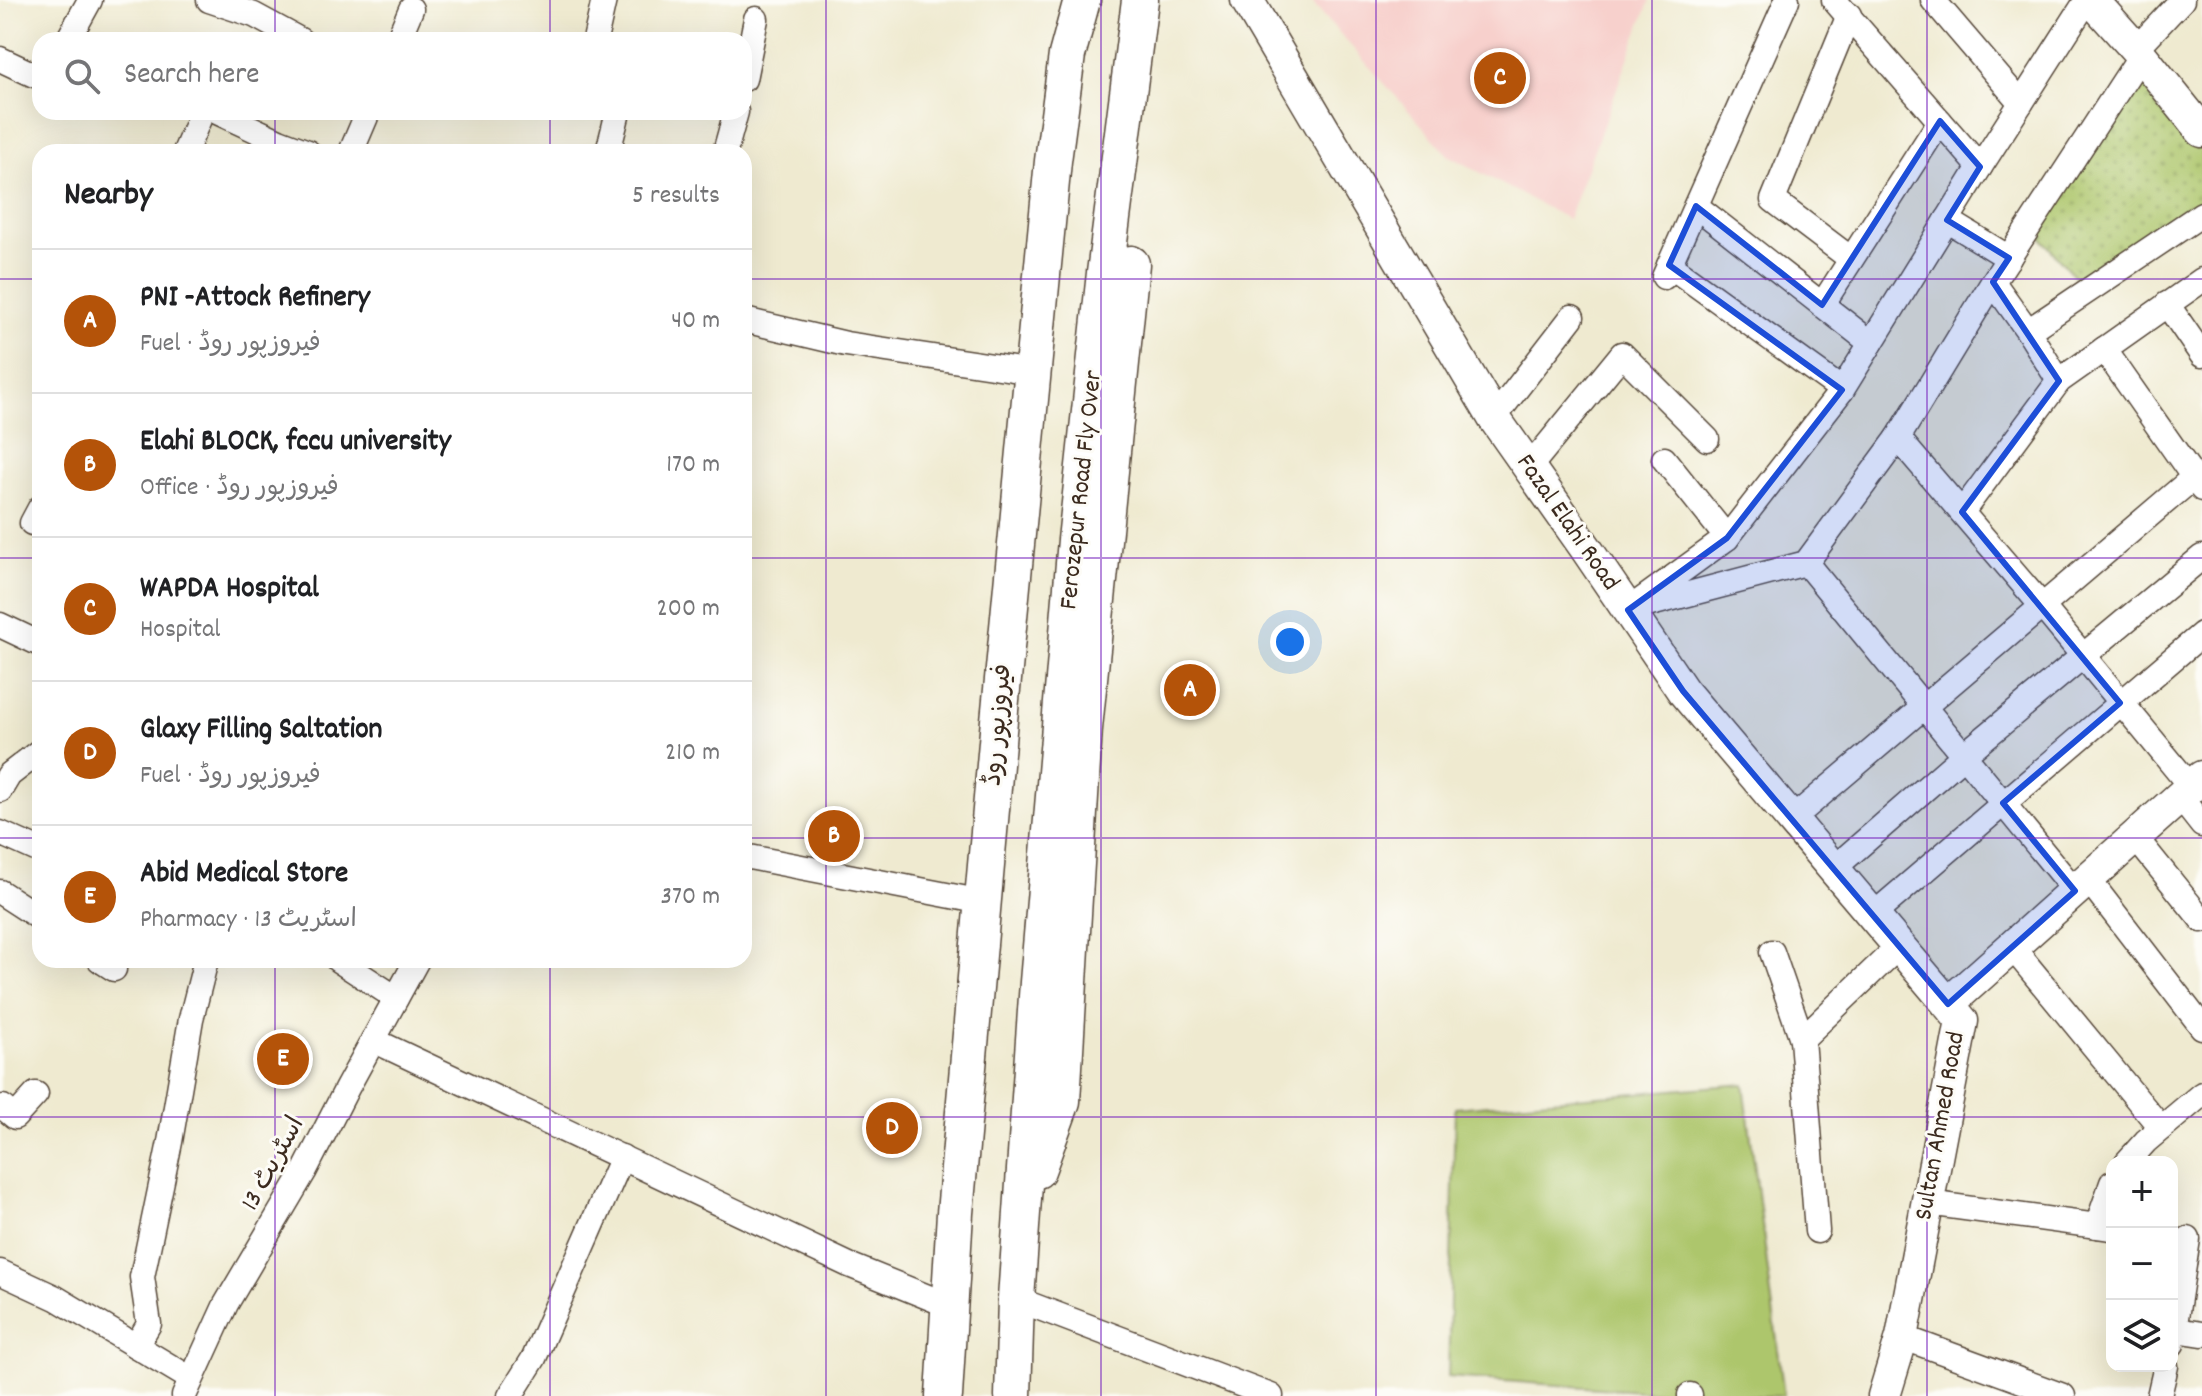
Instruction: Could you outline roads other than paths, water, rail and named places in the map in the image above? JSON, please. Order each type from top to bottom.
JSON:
[{"type":"main road","name":"فیروزپور روڈ","points":[[1058,0],[1067,55]]},
{"type":"main road","name":"فیروزپور روڈ","points":[[944,1396],[955,1213],[1053,161],[1067,55],[1082,0]]},
{"type":"main road","name":"Ferozepur Road Fly Over","points":[[1022,1214],[1038,982],[1076,540],[1105,273],[1140,0]]},
{"type":"main road","points":[[1013,1396],[1022,1214],[1062,1101],[1084,728],[1158,0]]},
{"type":"street","points":[[74,32],[90,0]]},
{"type":"street","points":[[209,0],[254,15],[285,32]]},
{"type":"street","points":[[597,32],[604,0]]},
{"type":"street","name":"Fazal Elahi Road","points":[[1247,0],[1494,418],[1683,691],[1948,1004]]},
{"type":"street","points":[[1787,0],[1667,271],[1842,390]]},
{"type":"street","points":[[1933,0],[2021,103]]},
{"type":"street","points":[[1628,610],[1727,538],[1842,390],[1980,167],[2090,0],[2138,52],[2202,131]]},
{"type":"street","points":[[1628,610],[1806,563],[1898,438],[2138,52],[2182,0]]},
{"type":"street","points":[[401,32],[409,7]]},
{"type":"street","points":[[1851,259],[1773,200],[1842,8],[1980,167]]},
{"type":"street","points":[[752,39],[756,19]]},
{"type":"street","points":[[0,59],[32,74]]},
{"type":"street","points":[[188,144],[199,120]]},
{"type":"street","points":[[234,120],[287,144]]},
{"type":"street","points":[[354,144],[365,120]]},
{"type":"street","points":[[610,144],[616,120]]},
{"type":"street","points":[[727,144],[734,120]]},
{"type":"street","points":[[1822,305],[1940,121]]},
{"type":"street","points":[[1696,206],[1871,343]]},
{"type":"street","points":[[2028,331],[2202,214]]},
{"type":"street","points":[[1947,220],[2009,258]]},
{"type":"street","points":[[1962,512],[2059,381],[2202,280]]},
{"type":"street","points":[[1993,282],[2059,381]]},
{"type":"street","points":[[2167,304],[2202,355]]},
{"type":"street","points":[[1494,418],[1572,317]]},
{"type":"street","points":[[752,322],[846,344],[1033,372]]},
{"type":"street","points":[[1792,819],[2042,606],[2198,484],[2104,349]]},
{"type":"street","points":[[1528,469],[1622,354],[1707,439]]},
{"type":"street","points":[[1898,438],[2191,787],[2202,825]]},
{"type":"street","points":[[1664,459],[1727,538]]},
{"type":"street","points":[[1833,869],[1964,755],[2202,557]]},
{"type":"street","points":[[1806,563],[2003,803],[2081,885],[2202,1027]]},
{"type":"street","points":[[0,625],[32,640]]},
{"type":"street","points":[[1873,915],[2202,634]]},
{"type":"street","points":[[0,790],[9,775],[32,757]]},
{"type":"street","name":"Sultan Ahmed Road","points":[[1884,1396],[1902,1337],[1962,1021],[1948,1004],[2191,787]]},
{"type":"street","points":[[0,833],[32,847]]},
{"type":"street","points":[[2135,837],[2202,920]]},
{"type":"street","points":[[752,858],[983,902]]},
{"type":"street","points":[[2,897],[32,914]]},
{"type":"street","points":[[1802,1039],[1899,946]]},
{"type":"street","points":[[2012,947],[2161,1128]]},
{"type":"street","points":[[1772,952],[1802,1039],[1817,1231]]},
{"type":"street","points":[[136,1346],[149,1324],[142,1277],[191,1019],[204,968]]},
{"type":"street","points":[[350,968],[396,998]]},
{"type":"street","name":"اسٹریٹ 13","points":[[188,1388],[226,1304],[304,1172],[413,968]]},
{"type":"street","points":[[373,1040],[849,1265],[950,1306]]},
{"type":"street","points":[[0,1108],[3,1107],[15,1117],[36,1094]]},
{"type":"street","points":[[2132,1156],[2202,1094]]},
{"type":"street","points":[[510,1396],[534,1358],[622,1157]]},
{"type":"street","points":[[1928,1203],[2104,1227]]},
{"type":"street","points":[[2178,1307],[2187,1239]]},
{"type":"street","points":[[0,1272],[56,1298],[136,1346],[188,1388]]},
{"type":"street","points":[[1016,1299],[1271,1396]]},
{"type":"street","points":[[2178,1337],[2202,1334]]},
{"type":"street","points":[[1902,1337],[2063,1396]]},
{"type":"street","points":[[2159,1396],[2165,1372]]},
{"type":"place","name":"WAPDA Hospital","points":[[1500,78]]},
{"type":"place","name":"PNI -Attock Refinery","points":[[1190,690]]},
{"type":"place","name":"Elahi BLOCK, fccu university","points":[[834,836]]},
{"type":"place","name":"Abid Medical Store","points":[[283,1059]]},
{"type":"place","name":"Glaxy Filling Saltation","points":[[892,1128]]}]
